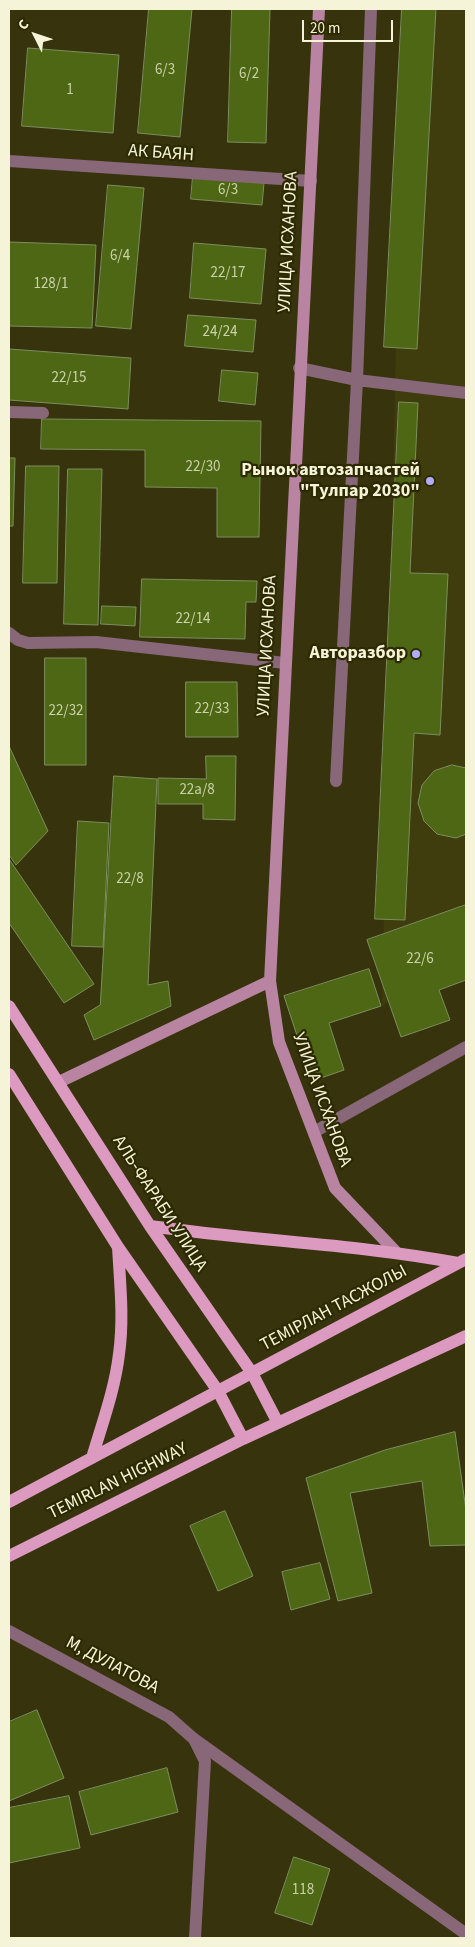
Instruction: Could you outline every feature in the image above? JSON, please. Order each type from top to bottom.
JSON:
[{"type":"main road","name":"УЛИЦА ИСХАНОВА","points":[[319,9],[270,981],[278,1042],[335,1188],[395,1251]]},
{"type":"main road","points":[[59,1082],[270,981]]},
{"type":"main road","name":"АЛЬ-ФАРАБИ УЛИЦА","points":[[9,1006],[150,1226],[252,1373],[278,1423]]},
{"type":"main road","points":[[9,1074],[118,1247],[218,1391],[243,1439],[466,1336]]},
{"type":"main road","points":[[150,1226],[239,1238],[395,1251],[462,1261]]},
{"type":"main road","points":[[92,1458],[110,1397],[119,1355],[122,1312],[118,1247]]},
{"type":"main road","name":"ТЕМІРЛАН ТАСЖОЛЫ","points":[[218,1391],[462,1261]]},
{"type":"main road","name":"TEMIRLAN HIGHWAY","points":[[9,1502],[218,1391]]},
{"type":"main road","name":"TEMIRLAN HIGHWAY","points":[[9,1556],[243,1439]]},
{"type":"street","points":[[336,782],[356,380],[371,9]]},
{"type":"street","name":"АК БАЯН","points":[[9,161],[310,181]]},
{"type":"street","points":[[300,368],[356,380],[466,392]]},
{"type":"street","points":[[9,412],[43,413]]},
{"type":"street","points":[[9,633],[18,640],[28,643],[96,642],[285,663]]},
{"type":"street","points":[[314,1132],[466,1047]]},
{"type":"street","name":"М, ДУЛАТОВА","points":[[9,1631],[169,1717],[194,1740]]},
{"type":"street","points":[[194,1740],[466,1934]]},
{"type":"street","points":[[194,1740],[205,1762],[195,1938]]},
{"type":"shaded area","name":"Рынок автозапчастей \"Тулпар 2030\"","points":[[403,9],[466,9],[466,954],[382,1006]]},
{"type":"building","points":[[149,9],[192,9],[180,137],[138,133]]},
{"type":"building","points":[[232,9],[270,9],[266,143],[228,142]]},
{"type":"building","points":[[402,9],[436,9],[417,349],[384,347]]},
{"type":"building","points":[[28,48],[119,55],[113,133],[22,126]]},
{"type":"building","points":[[193,176],[264,183],[262,205],[191,199]]},
{"type":"building","points":[[108,185],[144,188],[131,329],[96,326]]},
{"type":"building","points":[[9,242],[96,245],[92,328],[9,326]]},
{"type":"building","points":[[194,243],[266,249],[261,304],[190,298]]},
{"type":"building","points":[[188,315],[256,320],[253,352],[185,346]]},
{"type":"building","points":[[9,349],[131,358],[128,409],[9,400]]},
{"type":"building","points":[[222,370],[258,373],[255,405],[219,401]]},
{"type":"building","name":"Авторазбор","points":[[399,402],[418,403],[410,573],[448,574],[440,735],[414,733],[405,920],[375,919]]},
{"type":"building","points":[[42,419],[261,421],[259,537],[217,537],[217,488],[145,487],[145,450],[41,449]]},
{"type":"building","points":[[9,458],[15,458],[13,526],[9,526]]},
{"type":"building","points":[[26,466],[59,466],[57,583],[23,583]]},
{"type":"building","points":[[68,469],[102,469],[98,625],[64,624]]},
{"type":"building","points":[[142,579],[257,581],[256,602],[246,602],[245,639],[140,637]]},
{"type":"building","points":[[102,606],[136,607],[135,626],[101,624]]},
{"type":"building","points":[[45,658],[86,658],[86,765],[45,765]]},
{"type":"building","points":[[186,682],[237,682],[238,737],[186,737]]},
{"type":"building","points":[[9,746],[48,831],[16,865],[9,855]]},
{"type":"building","points":[[206,756],[236,756],[235,820],[203,819],[203,804],[158,804],[158,778],[206,779]]},
{"type":"building","points":[[452,765],[466,768],[466,834],[456,838],[437,834],[424,821],[418,803],[422,785],[434,771]]},
{"type":"building","points":[[114,776],[157,779],[148,985],[168,981],[171,1006],[94,1040],[84,1015],[100,1005]]},
{"type":"building","points":[[78,821],[109,823],[103,947],[72,946]]},
{"type":"building","points":[[9,859],[94,984],[64,1003],[9,923]]},
{"type":"building","points":[[466,905],[466,980],[439,990],[450,1020],[401,1037],[367,940]]},
{"type":"building","points":[[369,969],[381,1006],[329,1023],[344,1070],[312,1081],[284,996]]},
{"type":"building","points":[[455,1432],[466,1510],[466,1545],[430,1546],[422,1481],[350,1493],[372,1593],[338,1601],[306,1478],[385,1450]]},
{"type":"building","points":[[225,1511],[253,1576],[218,1591],[190,1526]]},
{"type":"building","points":[[320,1563],[330,1599],[291,1610],[282,1572]]},
{"type":"building","points":[[37,1710],[64,1778],[9,1801],[9,1722]]},
{"type":"building","points":[[167,1768],[178,1812],[91,1835],[79,1792]]},
{"type":"building","points":[[69,1796],[80,1848],[9,1863],[9,1808]]},
{"type":"building","points":[[294,1857],[330,1869],[312,1925],[275,1913]]},
{"type":"place","name":"Рынок автозапчастей \"Тулпар 2030\"","points":[[430,481]]},
{"type":"place","name":"Авторазбор","points":[[416,654]]}]
